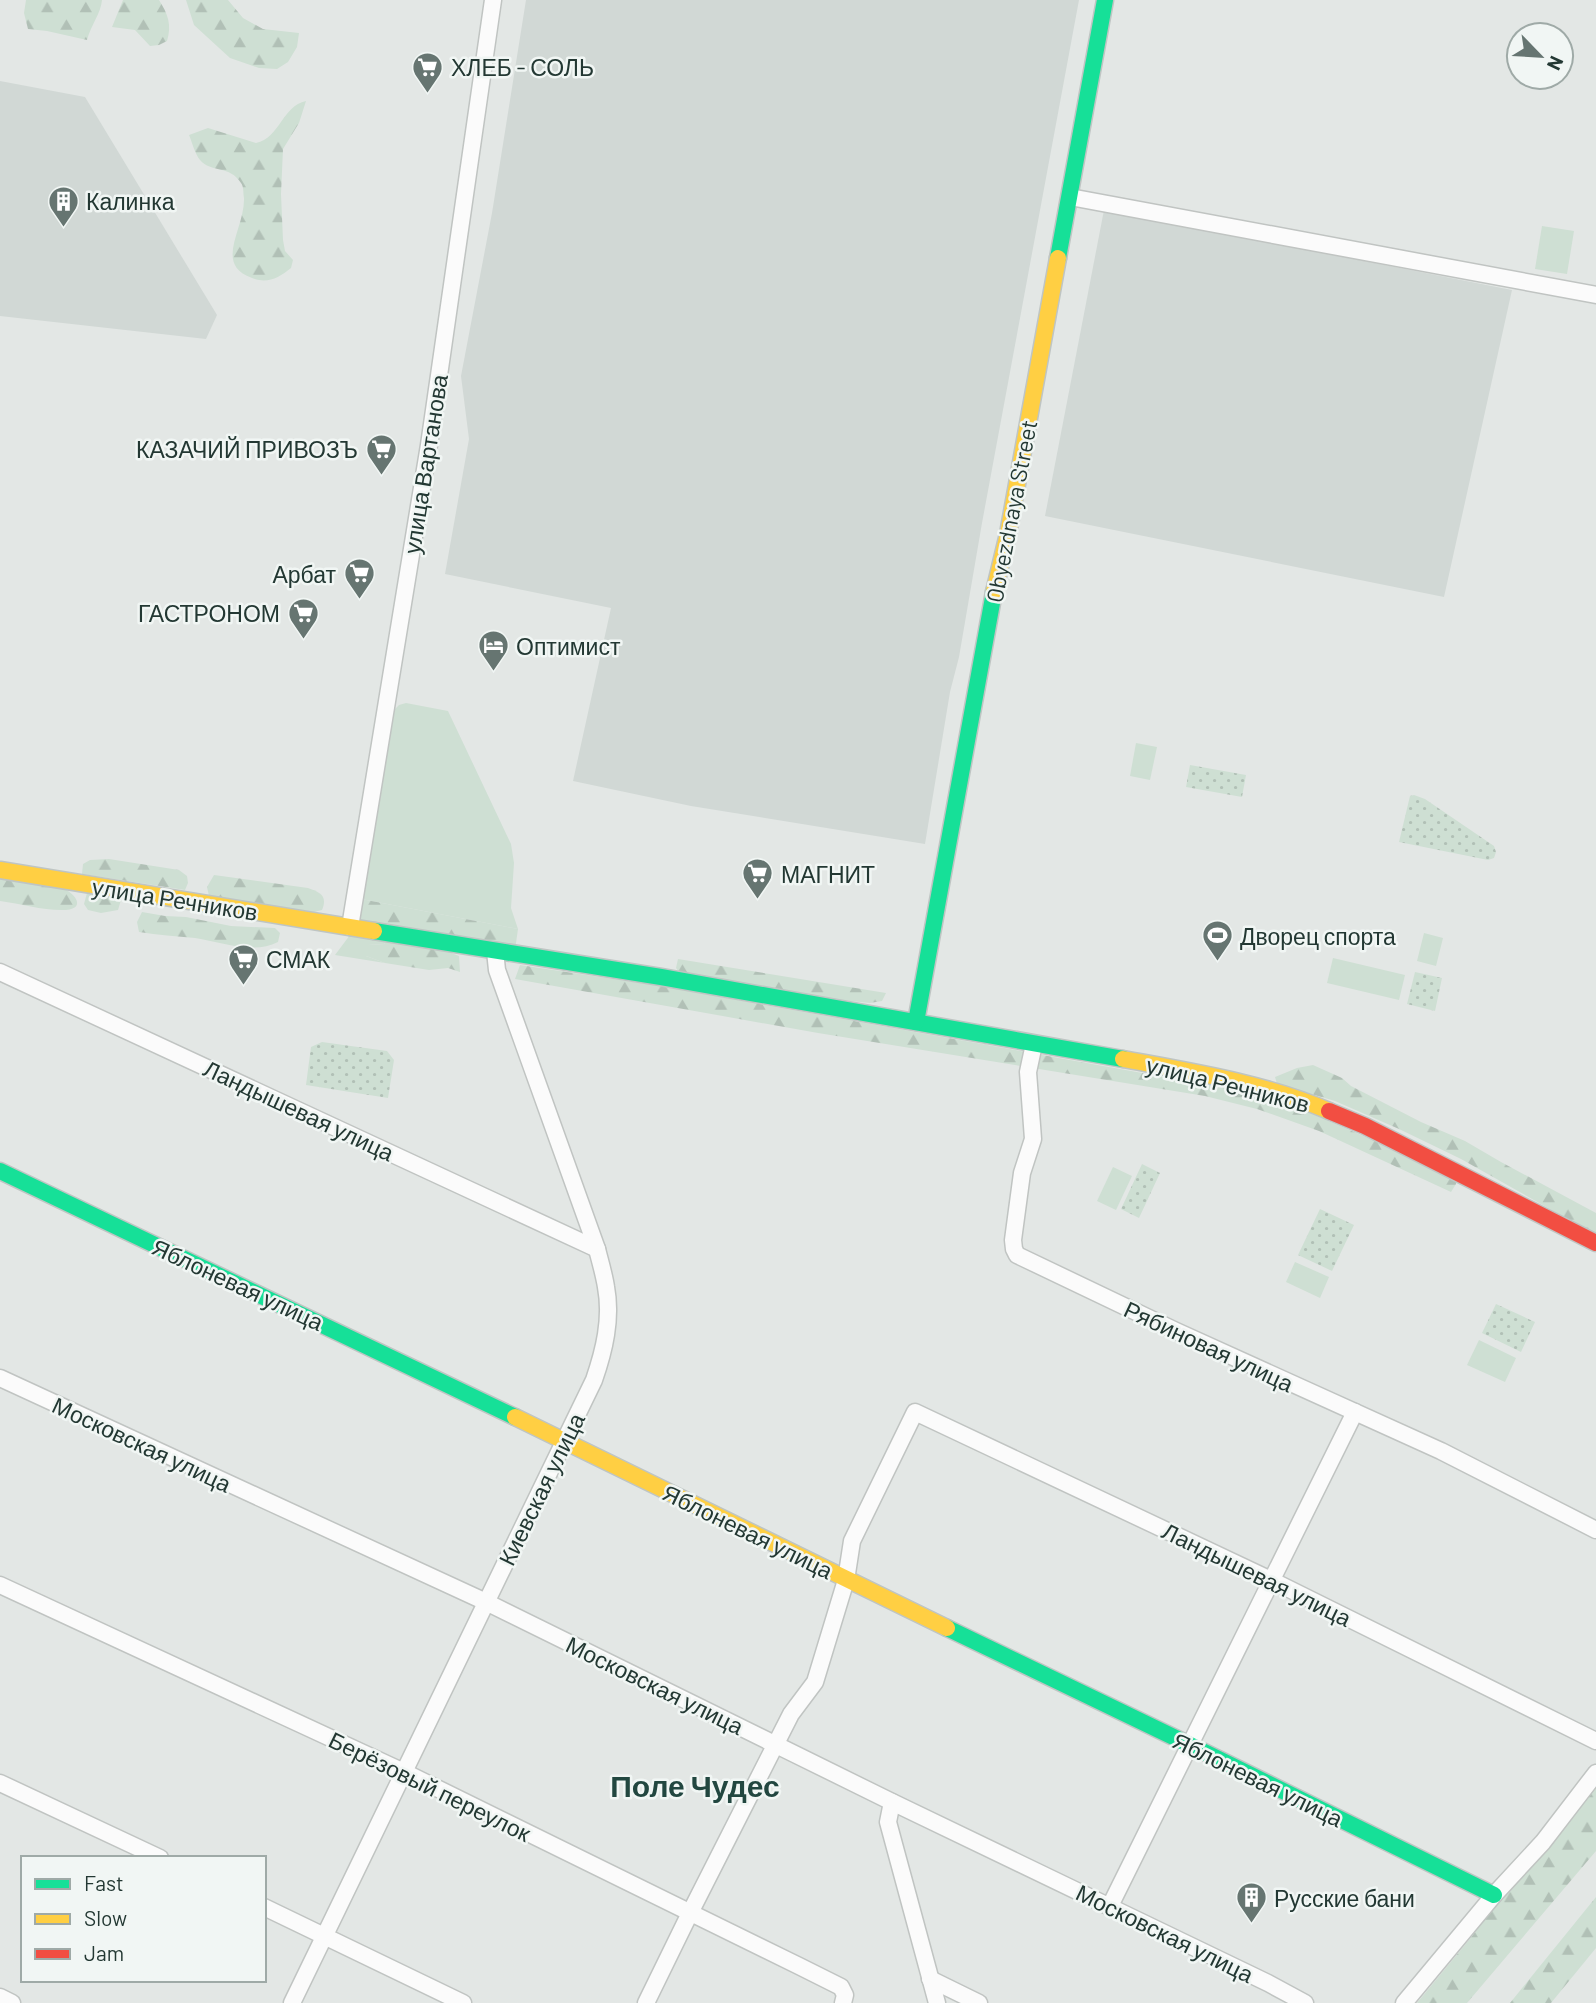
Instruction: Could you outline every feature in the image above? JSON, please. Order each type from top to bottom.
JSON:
[{"type":"street","name":"улица Вартанова","points":[[350,928],[429,445],[493,0]]},
{"type":"street","name":"Obyezdnaya Street","points":[[916,1022],[1105,0]]},
{"type":"street","points":[[1070,197],[1596,295]]},
{"type":"street","name":"улица Речников","points":[[0,870],[647,975],[1150,1064],[1283,1093],[1365,1126],[1596,1243]]},
{"type":"street","name":"Киевская улица","points":[[292,2003],[594,1381],[603,1354],[607,1289],[597,1249],[497,970],[495,951]]},
{"type":"street","name":"Ландышевая улица","points":[[0,972],[597,1249]]},
{"type":"street","name":"Рябиновая улица","points":[[1034,1044],[1028,1072],[1034,1132],[1020,1184],[1013,1240],[1017,1255],[1165,1326],[1441,1451],[1596,1530]]},
{"type":"street","name":"Яблоневая улица","points":[[0,1171],[564,1440],[845,1580],[1188,1744],[1494,1895]]},
{"type":"street","name":"Московская улица","points":[[0,1378],[486,1602],[1305,2003]]},
{"type":"street","name":"Ландышевая улица","points":[[845,1580],[852,1541],[915,1412],[1271,1580],[1596,1741]]},
{"type":"street","points":[[1110,1906],[1188,1744],[1355,1412]]},
{"type":"street","points":[[646,2003],[791,1714],[815,1682],[845,1580]]},
{"type":"street","name":"Берёзовый переулок","points":[[0,1585],[404,1772],[841,1987],[845,1995],[843,2003]]},
{"type":"street","points":[[1404,2003],[1494,1895],[1543,1842],[1596,1773]]},
{"type":"street","points":[[0,1783],[156,1856]]},
{"type":"street","points":[[891,1802],[888,1822],[937,2003]]},
{"type":"street","points":[[266,1908],[463,2003]]},
{"type":"street","points":[[930,1979],[979,2003]]},
{"type":"street","points":[[0,1997],[12,2003]]},
{"type":"shaded area","points":[[526,0],[1079,0],[959,657],[950,692],[925,844],[691,806],[573,781],[611,608],[445,574],[469,439],[461,376],[492,213]]},
{"type":"shaded area","points":[[0,81],[85,97],[217,315],[206,339],[0,316]]},
{"type":"shaded area","points":[[1104,210],[1512,290],[1444,597],[1045,516]]},
{"type":"green space","points":[[26,0],[102,0],[87,40],[28,29],[24,13]]},
{"type":"green space","points":[[123,0],[159,0],[168,20],[167,41],[150,46],[135,30],[112,27]]},
{"type":"green space","points":[[186,0],[228,0],[243,18],[263,29],[299,33],[297,47],[288,62],[277,69],[259,68],[230,58],[194,25]]},
{"type":"green space","points":[[306,101],[299,123],[283,149],[283,240],[285,251],[293,260],[291,268],[273,279],[257,280],[240,272],[234,264],[234,244],[243,210],[242,185],[232,174],[204,164],[189,135],[208,128],[256,143],[271,135],[291,109]]},
{"type":"green space","points":[[1542,226],[1574,231],[1567,274],[1535,269]]},
{"type":"green space","points":[[406,703],[448,711],[511,844],[514,863],[511,908],[518,929],[361,899],[392,712],[399,705]]},
{"type":"green space","points":[[1136,743],[1157,747],[1150,780],[1130,776]]},
{"type":"green space","points":[[1190,765],[1246,775],[1242,797],[1186,787]]},
{"type":"green space","points":[[1410,796],[1425,799],[1494,846],[1494,858],[1488,860],[1399,842]]},
{"type":"green space","points":[[109,859],[179,870],[187,876],[188,883],[185,890],[82,874],[83,864],[90,860]]},
{"type":"green space","points":[[214,875],[308,888],[322,895],[324,905],[322,910],[314,912],[209,896],[207,887]]},
{"type":"green space","points":[[0,878],[60,887],[76,899],[76,906],[73,909],[58,910],[0,901]]},
{"type":"green space","points":[[87,893],[121,900],[118,910],[101,913],[88,910],[84,904]]},
{"type":"green space","points":[[361,899],[518,929],[515,950],[357,923]]},
{"type":"green space","points":[[142,912],[231,926],[275,928],[280,933],[278,942],[247,948],[195,938],[139,932],[137,922]]},
{"type":"green space","points":[[1424,933],[1443,938],[1436,966],[1417,961]]},
{"type":"green space","points":[[350,935],[386,941],[384,944],[369,945],[366,956],[385,963],[335,955]]},
{"type":"green space","points":[[386,941],[459,956],[460,972],[448,968],[429,970],[385,963],[366,956],[361,948],[384,944]]},
{"type":"green space","points":[[1333,958],[1405,975],[1399,1000],[1327,983]]},
{"type":"green space","points":[[678,959],[886,993],[882,1001],[870,1003],[682,976],[676,968]]},
{"type":"green space","points":[[520,965],[660,986],[1270,1096],[1457,1176],[1456,1184],[1451,1192],[1319,1131],[1257,1109],[1205,1096],[818,1033],[515,979]]},
{"type":"green space","points":[[1415,972],[1442,978],[1435,1011],[1407,1004]]},
{"type":"green space","points":[[322,1042],[387,1051],[394,1060],[388,1098],[306,1085],[311,1047]]},
{"type":"green space","points":[[1313,1065],[1421,1122],[1465,1141],[1596,1213],[1596,1235],[1461,1159],[1399,1129],[1335,1101],[1277,1084],[1275,1077]]},
{"type":"green space","points":[[1142,1164],[1160,1173],[1139,1218],[1121,1209]]},
{"type":"green space","points":[[1113,1167],[1132,1176],[1116,1210],[1097,1201]]},
{"type":"green space","points":[[1320,1209],[1354,1225],[1332,1271],[1298,1255]]},
{"type":"green space","points":[[1295,1262],[1329,1277],[1320,1298],[1286,1282]]},
{"type":"green space","points":[[1496,1304],[1535,1322],[1521,1352],[1482,1333]]},
{"type":"green space","points":[[1479,1340],[1516,1358],[1505,1382],[1467,1365]]},
{"type":"green space","points":[[1596,1775],[1596,1851],[1467,2003],[1417,2003],[1469,1940]]},
{"type":"green space","points":[[1596,1897],[1596,1948],[1551,2003],[1510,2003]]},
{"type":"traffic: fast","points":[[1058,258],[1105,0]]},
{"type":"traffic: fast","points":[[916,1022],[994,592]]},
{"type":"traffic: fast","points":[[374,931],[661,977],[1123,1059]]},
{"type":"traffic: fast","points":[[0,1171],[515,1417]]},
{"type":"traffic: fast","points":[[947,1628],[1494,1895]]},
{"type":"traffic: slow","points":[[994,592],[1008,534],[1058,258]]},
{"type":"traffic: slow","points":[[0,870],[374,931]]},
{"type":"traffic: slow","points":[[1123,1059],[1254,1086],[1329,1111]]},
{"type":"traffic: slow","points":[[515,1417],[947,1628]]},
{"type":"traffic: jam","points":[[1329,1111],[1365,1126],[1596,1243]]},
{"type":"place","name":"ХЛЕБ - СОЛЬ","points":[[428,94]]},
{"type":"place","name":"Калинка","points":[[63,228]]},
{"type":"place","name":"КАЗАЧИЙ ПРИВОЗЪ","points":[[381,476]]},
{"type":"place","name":"Арбат","points":[[359,601]]},
{"type":"place","name":"ГАСТРОНОМ","points":[[303,640]]},
{"type":"place","name":"Оптимист","points":[[493,673]]},
{"type":"place","name":"МАГНИТ","points":[[758,901]]},
{"type":"place","name":"Дворец спорта","points":[[1217,963]]},
{"type":"place","name":"СМАК","points":[[243,986]]},
{"type":"place","name":"Русские бани","points":[[1251,1925]]},
{"type":"district","name":"Поле Чудес","points":[[695,1785]]}]
